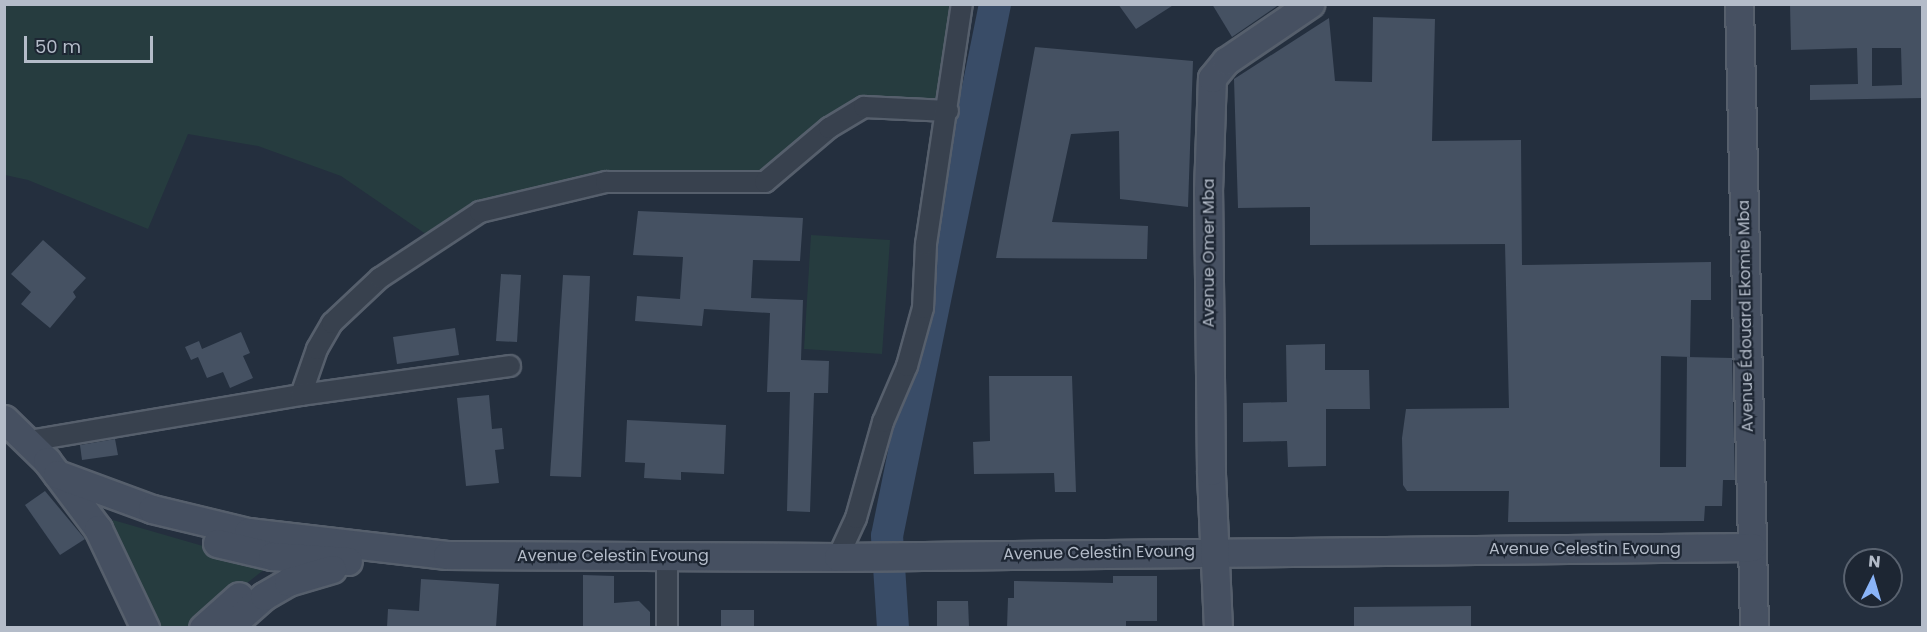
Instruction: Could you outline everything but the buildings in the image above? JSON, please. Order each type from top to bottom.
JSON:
[{"type":"street","points":[[850,557],[856,518],[883,422],[907,366],[923,308],[926,244],[948,111],[962,4]]},
{"type":"street","name":"Avenue Omer Mba","points":[[1218,627],[1214,552],[1208,202],[1212,78],[1226,61],[1310,4]]},
{"type":"street","name":"Avenue Édouard Ekomie Mba","points":[[1739,4],[1754,627]]},
{"type":"street","points":[[301,394],[316,349],[332,323],[380,278],[480,212],[606,182],[765,182],[829,128],[864,107],[948,111]]},
{"type":"street","points":[[29,441],[301,394],[510,366]]},
{"type":"street","points":[[4,418],[29,441],[57,474],[98,529],[120,569],[145,627]]},
{"type":"street","points":[[57,474],[115,497],[198,522],[334,544],[447,555]]},
{"type":"street","points":[[75,500],[240,549],[294,559],[427,561],[447,555]]},
{"type":"street","points":[[203,627],[251,587],[294,559],[334,544]]},
{"type":"street","name":"Avenue Celestin Evoung","points":[[447,555],[850,557],[1752,547]]},
{"type":"street","points":[[667,556],[667,627]]},
{"type":"street","points":[[228,627],[288,582],[311,573],[372,561]]},
{"type":"green space","points":[[5,5],[962,5],[948,111],[864,107],[765,182],[606,182],[480,212],[436,241],[341,176],[258,146],[188,134],[148,229],[28,180],[5,175]]},
{"type":"green space","points":[[811,235],[890,240],[882,354],[804,349]]},
{"type":"green space","points":[[113,520],[270,565],[191,627],[158,627],[137,574],[109,523]]},
{"type":"waterway","points":[[893,628],[887,536],[995,4]]}]
